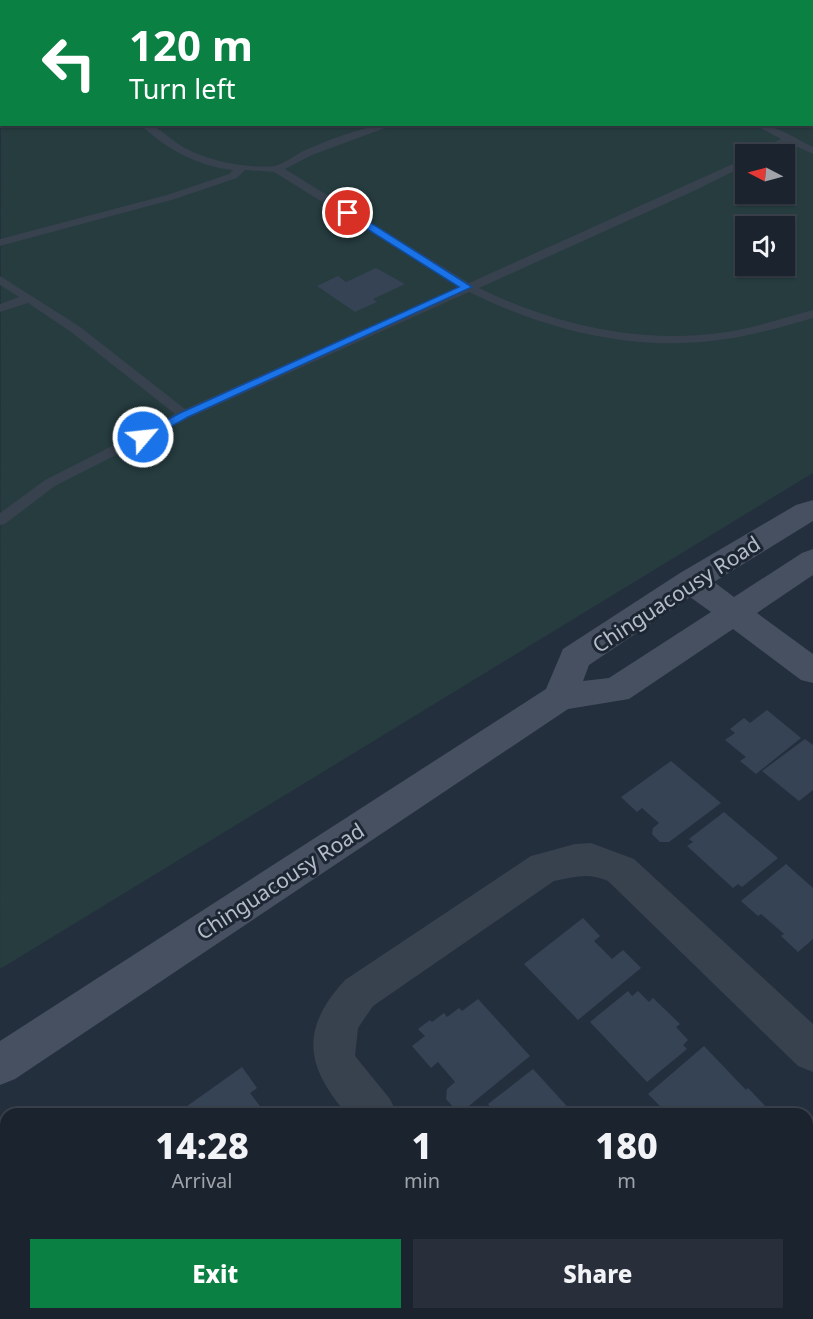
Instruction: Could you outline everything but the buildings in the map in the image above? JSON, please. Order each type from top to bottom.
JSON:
[{"type":"main road","name":"Chinguacousy Road","points":[[560,697],[575,658],[691,582],[806,512],[813,510]]},
{"type":"main road","name":"Chinguacousy Road","points":[[0,1065],[560,697],[616,690],[813,560]]},
{"type":"main road","points":[[691,582],[813,671]]},
{"type":"street","points":[[370,1108],[337,1065],[334,1043],[338,1022],[346,1007],[359,993],[544,867],[580,857],[595,859],[621,870],[813,1052]]},
{"type":"lane","points":[[149,126],[177,147],[200,158],[228,166],[277,169],[467,287],[498,303],[546,320],[619,336],[663,339],[706,338],[741,333],[813,314]]},
{"type":"lane","points":[[277,169],[308,153],[385,126]]},
{"type":"lane","points":[[762,126],[813,151]]},
{"type":"lane","points":[[779,144],[789,139]]},
{"type":"lane","points":[[0,520],[50,483],[184,415],[692,188],[735,166]]},
{"type":"lane","points":[[0,243],[171,197],[233,176],[242,167]]},
{"type":"lane","points":[[0,280],[75,329],[184,415]]},
{"type":"lane","points":[[0,308],[29,298]]},
{"type":"green space","points":[[1,126],[813,126],[813,473],[0,969]]},
{"type":"route","points":[[143,437],[184,415],[467,287],[348,213]]}]
